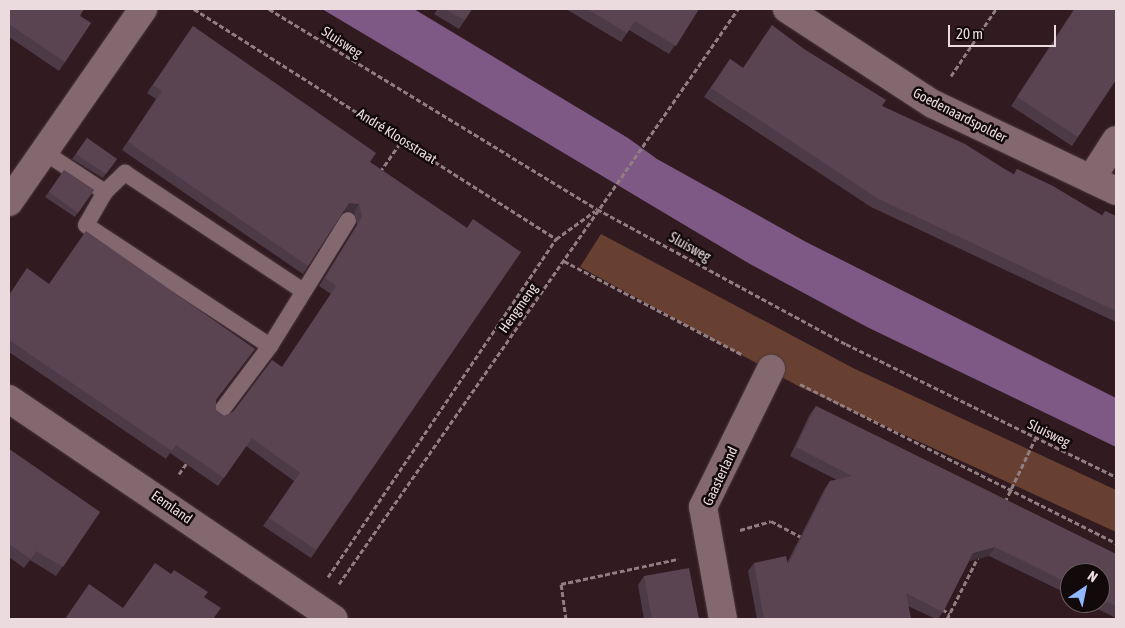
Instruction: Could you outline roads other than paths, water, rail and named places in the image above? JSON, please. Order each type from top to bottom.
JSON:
[{"type":"street","points":[[9,202],[142,9]]},
{"type":"street","name":"Goedenaardspolder","points":[[787,9],[933,104],[1116,191]]},
{"type":"street","points":[[1091,179],[1116,140]]},
{"type":"street","name":"Gaasterland","points":[[723,619],[703,507],[771,369]]},
{"type":"street","name":"Eemland","points":[[9,399],[162,500],[321,611]]},
{"type":"lane","points":[[44,152],[105,192]]},
{"type":"lane","points":[[270,346],[86,225],[105,192],[125,173],[303,291]]},
{"type":"lane","points":[[219,414],[270,346],[348,220]]}]
